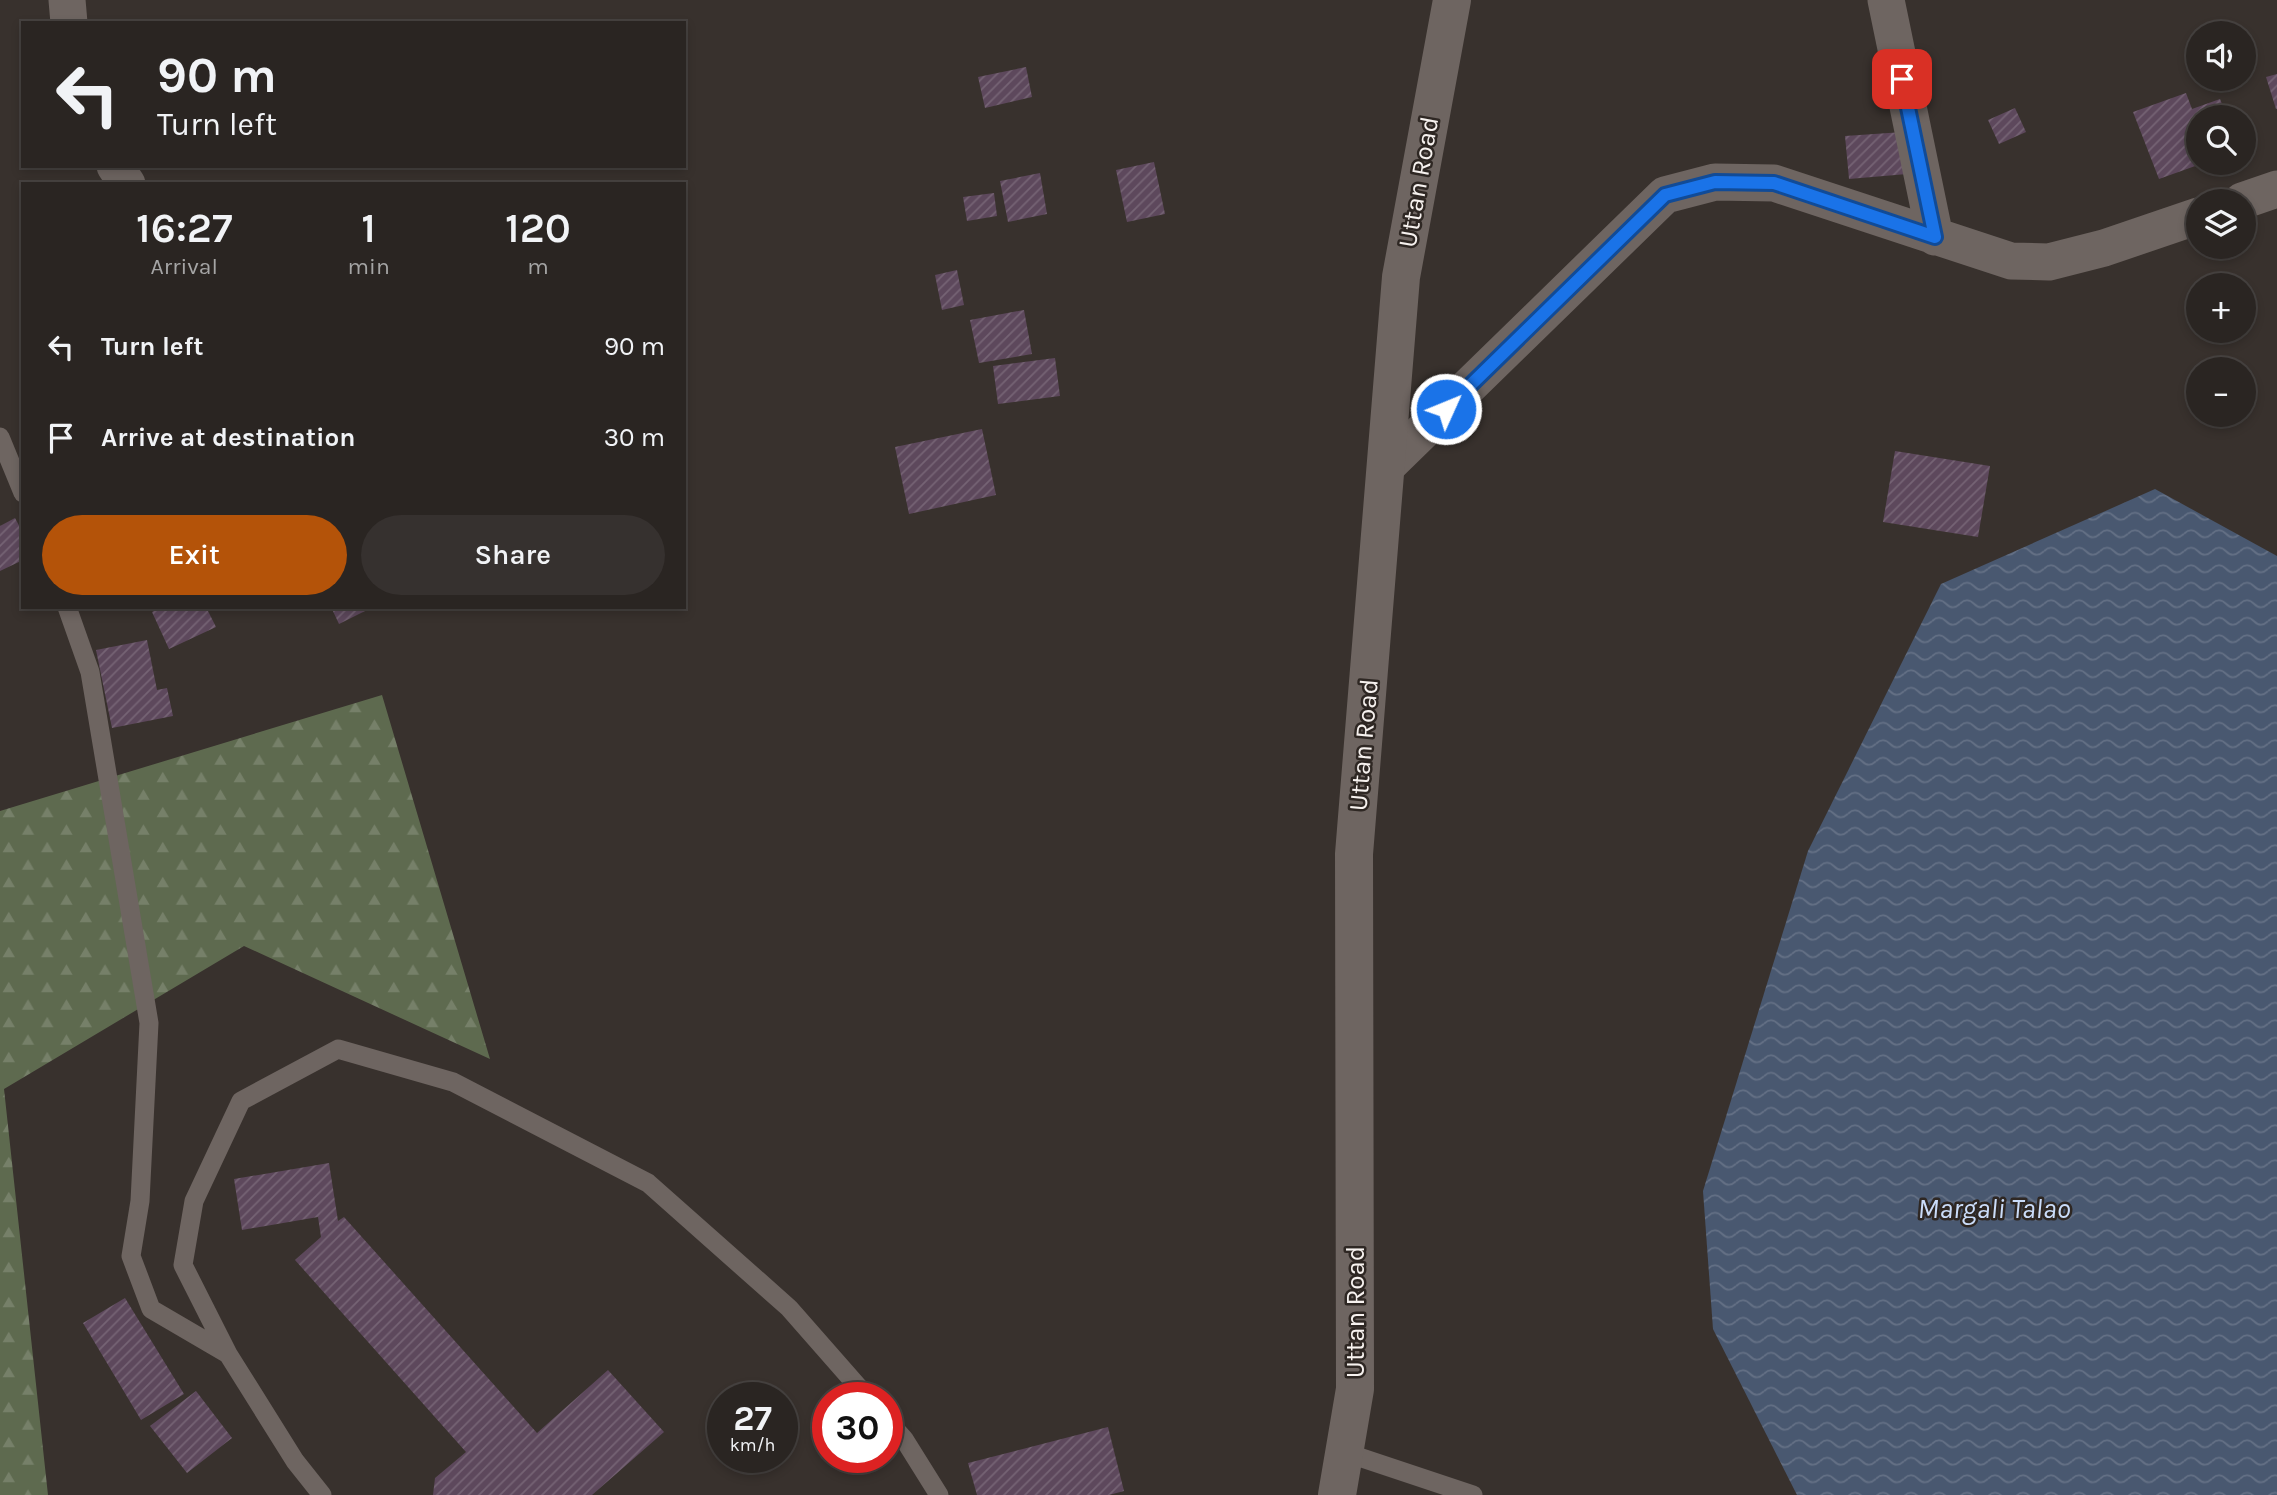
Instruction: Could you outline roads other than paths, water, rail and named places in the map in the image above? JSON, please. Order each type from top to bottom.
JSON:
[{"type":"main road","name":"Uttan Road","points":[[1337,1495],[1355,1390],[1354,854],[1401,277],[1452,0]]},
{"type":"street","points":[[67,0],[69,21]]},
{"type":"street","points":[[1886,0],[1935,237]]},
{"type":"street","points":[[1386,467],[1665,195],[1715,182],[1774,183],[2011,261],[2049,262],[2104,248],[2186,220]]},
{"type":"street","points":[[2256,196],[2277,189]]},
{"type":"lane","points":[[0,437],[21,488]]},
{"type":"lane","points":[[68,609],[90,672],[149,1023],[140,1201],[131,1256],[151,1308],[228,1354]]},
{"type":"lane","points":[[322,1495],[295,1461],[228,1354],[183,1265],[194,1201],[242,1101],[338,1049],[453,1082],[649,1183],[789,1308],[854,1382]]},
{"type":"lane","points":[[903,1438],[939,1495]]},
{"type":"lane","points":[[1344,1452],[1473,1495]]},
{"type":"water","name":"Margali Talao","points":[[2155,489],[2277,556],[2277,1495],[1797,1495],[1713,1329],[1703,1191],[1808,851],[1941,584]]}]
